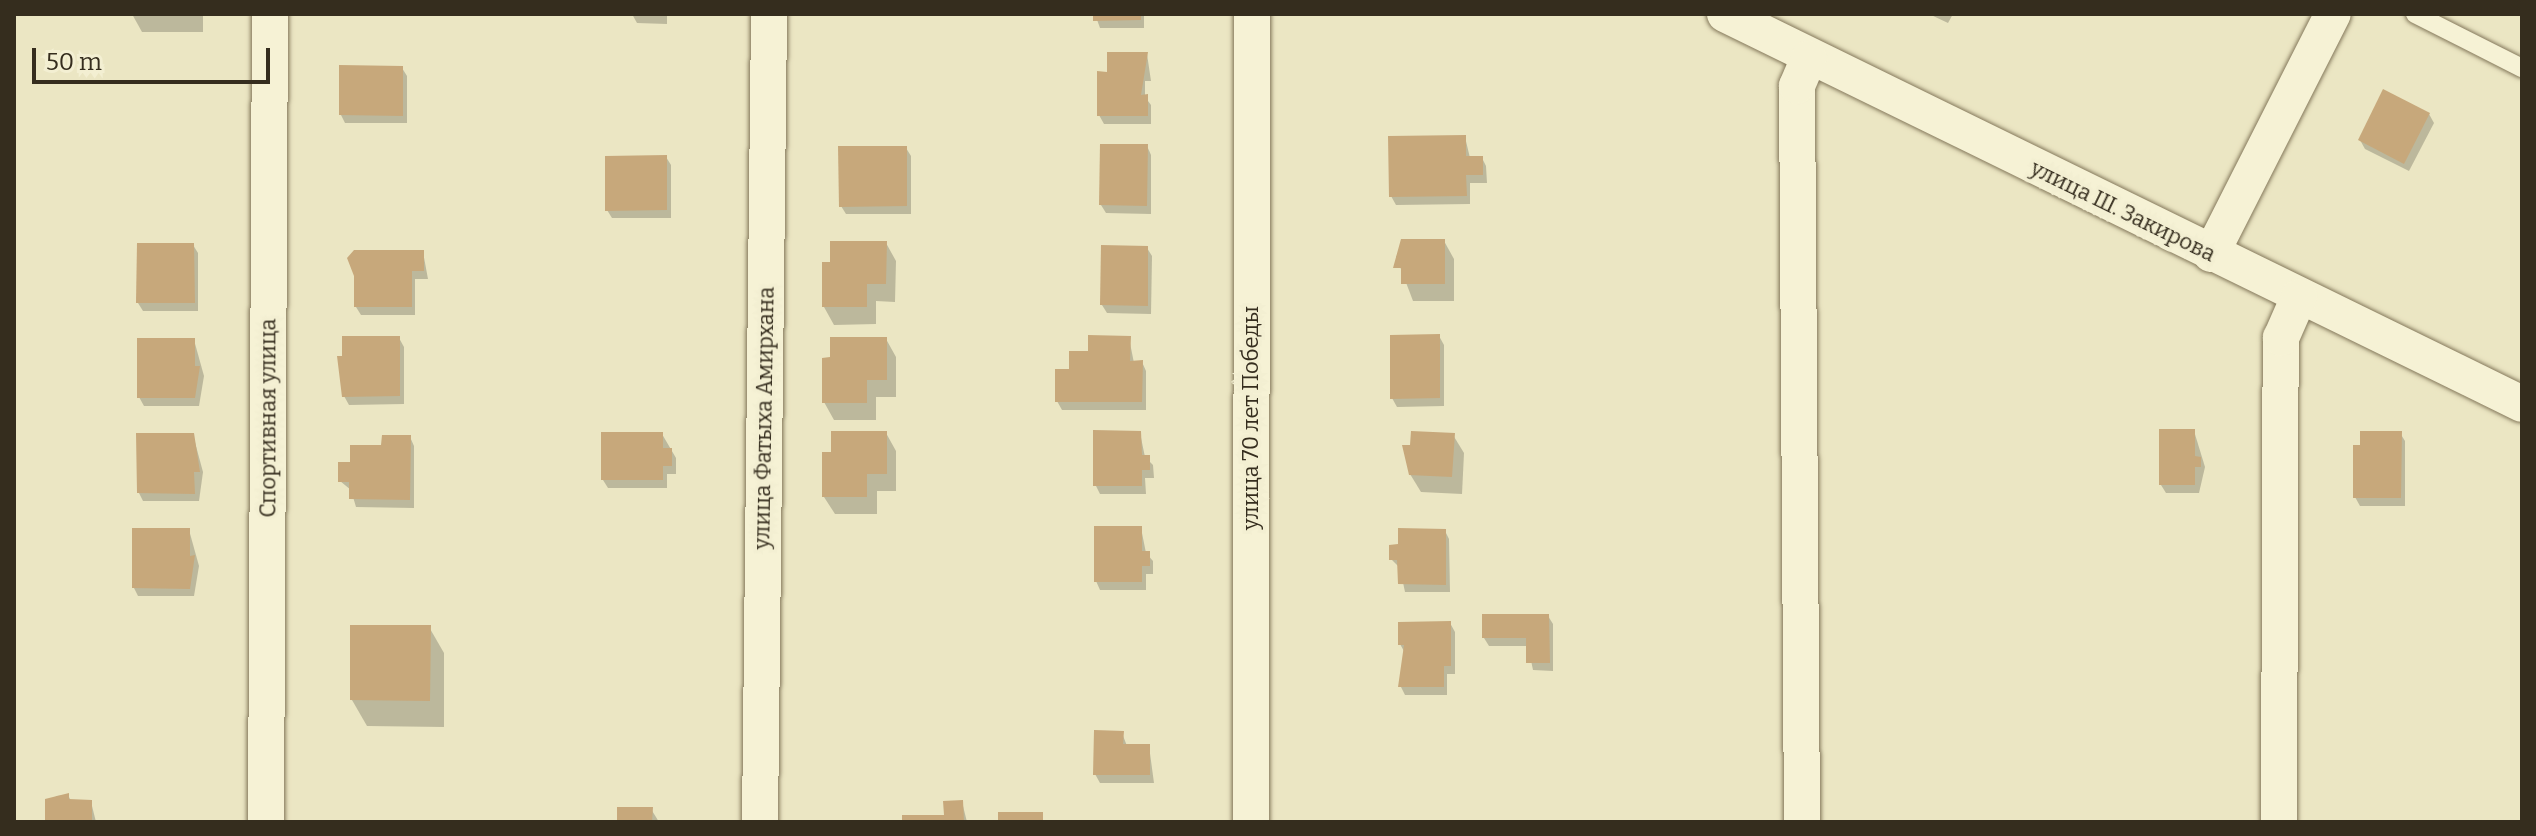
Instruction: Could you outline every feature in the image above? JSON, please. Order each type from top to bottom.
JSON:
[{"type":"street","name":"Спортивная улица","points":[[266,822],[270,14]]},
{"type":"street","name":"улица Фатыха Амирхана","points":[[760,822],[769,14]]},
{"type":"street","name":"улица 70 лет Победы","points":[[1251,822],[1252,14]]},
{"type":"street","name":"улица Ш. Закирова","points":[[1725,14],[1809,58],[2522,404]]},
{"type":"street","points":[[2211,254],[2333,14]]},
{"type":"street","points":[[1802,822],[1797,86],[1809,58]]},
{"type":"street","points":[[2279,822],[2281,338],[2299,297]]},
{"type":"lane","points":[[2415,14],[2522,68]]},
{"type":"building","points":[[1093,14],[1141,14],[1141,20],[1093,21]]},
{"type":"building","points":[[1107,52],[1148,52],[1141,95],[1148,94],[1148,116],[1097,116],[1097,71],[1107,72]]},
{"type":"building","points":[[339,65],[403,66],[403,116],[339,115]]},
{"type":"building","points":[[2383,89],[2430,113],[2404,164],[2358,140]]},
{"type":"building","points":[[1466,135],[1466,156],[1483,156],[1483,175],[1466,175],[1467,196],[1389,197],[1388,136]]},
{"type":"building","points":[[1100,144],[1148,144],[1147,206],[1099,205]]},
{"type":"building","points":[[838,146],[907,146],[907,206],[839,207]]},
{"type":"building","points":[[667,155],[667,210],[605,211],[605,156]]},
{"type":"building","points":[[1401,239],[1445,239],[1445,284],[1401,284],[1401,268],[1393,268]]},
{"type":"building","points":[[830,241],[887,241],[886,284],[867,284],[867,307],[822,307],[822,262],[830,262]]},
{"type":"building","points":[[137,243],[194,243],[195,303],[136,303]]},
{"type":"building","points":[[1101,245],[1148,246],[1148,306],[1100,305]]},
{"type":"building","points":[[354,250],[424,250],[424,271],[412,271],[412,307],[354,307],[354,276],[347,258]]},
{"type":"building","points":[[1440,334],[1440,398],[1390,399],[1390,335]]},
{"type":"building","points":[[1088,335],[1131,336],[1130,361],[1143,360],[1142,402],[1055,402],[1055,369],[1069,369],[1069,351],[1088,351]]},
{"type":"building","points":[[342,336],[400,336],[400,396],[342,397],[337,356],[342,356]]},
{"type":"building","points":[[830,337],[887,337],[887,380],[867,380],[867,403],[822,403],[822,358],[830,357]]},
{"type":"building","points":[[137,338],[195,338],[195,366],[200,366],[195,398],[137,398]]},
{"type":"building","points":[[2159,429],[2195,429],[2195,456],[2201,457],[2201,467],[2195,467],[2195,485],[2159,485]]},
{"type":"building","points":[[1093,430],[1141,431],[1142,455],[1150,455],[1150,470],[1142,470],[1142,486],[1093,486]]},
{"type":"building","points":[[831,431],[887,431],[887,474],[867,474],[867,497],[822,497],[822,452],[831,452]]},
{"type":"building","points":[[1411,431],[1455,433],[1452,477],[1409,475],[1402,445],[1410,445]]},
{"type":"building","points":[[2360,431],[2402,431],[2401,498],[2353,498],[2353,445],[2360,445]]},
{"type":"building","points":[[601,432],[663,432],[663,448],[672,448],[672,466],[663,466],[663,480],[601,480]]},
{"type":"building","points":[[136,433],[194,433],[200,472],[194,472],[195,494],[137,493]]},
{"type":"building","points":[[382,435],[411,435],[410,500],[349,499],[349,482],[338,482],[338,462],[350,462],[350,445],[381,445]]},
{"type":"building","points":[[1094,526],[1142,526],[1142,551],[1150,551],[1150,566],[1142,566],[1142,582],[1094,582]]},
{"type":"building","points":[[132,528],[190,528],[190,556],[195,555],[190,589],[132,588]]},
{"type":"building","points":[[1398,528],[1446,529],[1446,585],[1398,584],[1397,560],[1389,560],[1389,545],[1398,544]]},
{"type":"building","points":[[1482,614],[1549,614],[1550,663],[1526,663],[1526,638],[1482,638]]},
{"type":"building","points":[[1451,621],[1451,666],[1444,666],[1444,687],[1398,687],[1404,645],[1398,645],[1398,622]]},
{"type":"building","points":[[350,625],[431,625],[430,701],[350,700]]},
{"type":"building","points":[[1094,730],[1124,731],[1123,744],[1150,744],[1150,775],[1093,775]]},
{"type":"building","points":[[69,793],[69,799],[92,800],[92,822],[45,822],[45,799]]},
{"type":"building","points":[[963,800],[964,822],[902,822],[902,815],[944,815],[943,801]]},
{"type":"building","points":[[617,807],[653,807],[652,822],[617,822]]},
{"type":"building","points":[[998,812],[1043,812],[1043,822],[998,822]]}]
